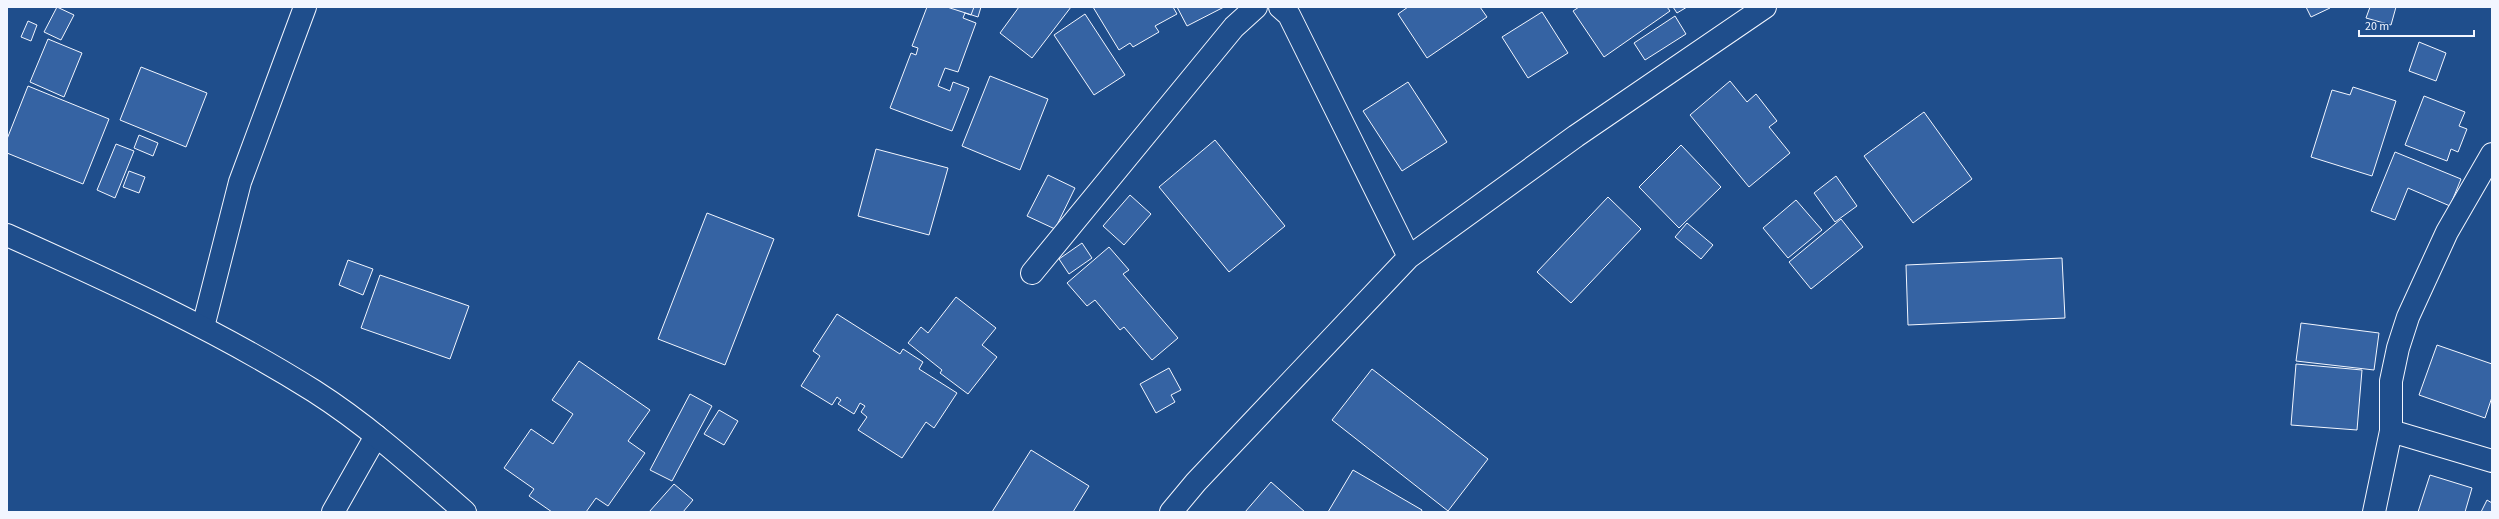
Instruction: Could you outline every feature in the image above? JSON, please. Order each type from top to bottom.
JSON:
[{"type":"street","points":[[204,327],[240,182],[305,7]]},
{"type":"street","points":[[1032,273],[1234,27],[1256,7]]},
{"type":"street","points":[[1280,7],[1289,15],[1409,257]]},
{"type":"street","points":[[1171,512],[1196,482],[1409,257],[1576,136],[1765,7]]},
{"type":"street","points":[[2374,512],[2391,431],[2391,381],[2398,348],[2408,317],[2447,232],[2492,154]]},
{"type":"street","points":[[7,236],[204,327],[315,391],[376,436],[465,512]]},
{"type":"street","points":[[2391,431],[2492,461]]},
{"type":"street","points":[[333,512],[376,436]]},
{"type":"building","points":[[57,7],[74,15],[61,40],[44,32]]},
{"type":"building","points":[[927,7],[974,7],[971,15],[965,13],[963,18],[976,23],[958,72],[945,68],[938,86],[950,91],[953,82],[969,88],[952,131],[890,108],[911,53],[916,55],[918,48],[912,46]]},
{"type":"building","points":[[947,7],[981,7],[978,17]]},
{"type":"building","points":[[1019,7],[1071,7],[1032,58],[1000,33]]},
{"type":"building","points":[[1093,7],[1173,7],[1177,14],[1155,26],[1159,32],[1133,47],[1130,43],[1119,50]]},
{"type":"building","points":[[1177,7],[1224,7],[1187,26]]},
{"type":"building","points":[[1408,7],[1480,7],[1487,17],[1427,58],[1398,14]]},
{"type":"building","points":[[1579,7],[1667,7],[1670,11],[1604,57],[1573,11]]},
{"type":"building","points":[[1673,7],[1687,7],[1677,13]]},
{"type":"building","points":[[2306,7],[2329,7],[2330,8],[2311,17]]},
{"type":"building","points":[[2370,7],[2396,7],[2391,25],[2366,18]]},
{"type":"building","points":[[1542,12],[1568,53],[1528,78],[1502,37]]},
{"type":"building","points":[[1085,14],[1125,75],[1094,95],[1054,35]]},
{"type":"building","points":[[1675,16],[1686,34],[1645,60],[1634,43]]},
{"type":"building","points":[[28,21],[37,25],[31,41],[21,37]]},
{"type":"building","points":[[48,39],[82,53],[64,97],[30,82]]},
{"type":"building","points":[[2419,42],[2446,53],[2436,81],[2409,71]]},
{"type":"building","points":[[141,67],[207,93],[186,147],[120,120]]},
{"type":"building","points":[[990,76],[1048,99],[1020,170],[962,146]]},
{"type":"building","points":[[1730,81],[1747,102],[1756,94],[1777,121],[1769,127],[1790,153],[1749,187],[1690,115]]},
{"type":"building","points":[[1408,82],[1447,142],[1402,171],[1363,111]]},
{"type":"building","points":[[28,86],[109,119],[83,184],[7,153],[7,139]]},
{"type":"building","points":[[2353,87],[2396,101],[2372,176],[2311,157],[2332,90],[2350,95]]},
{"type":"building","points":[[2424,96],[2465,112],[2459,126],[2467,129],[2458,152],[2451,149],[2447,161],[2405,145]]},
{"type":"building","points":[[1924,112],[1972,179],[1913,223],[1864,156]]},
{"type":"building","points":[[139,135],[158,143],[153,156],[134,148]]},
{"type":"building","points":[[1215,140],[1285,226],[1229,272],[1159,187]]},
{"type":"building","points":[[116,144],[134,151],[115,198],[97,190]]},
{"type":"building","points":[[1681,145],[1721,187],[1679,228],[1639,187]]},
{"type":"building","points":[[876,149],[948,168],[929,235],[858,216]]},
{"type":"building","points":[[2395,152],[2461,179],[2450,206],[2408,188],[2395,220],[2371,211]]},
{"type":"building","points":[[129,171],[145,177],[139,193],[123,187]]},
{"type":"building","points":[[1048,175],[1075,188],[1055,229],[1027,216]]},
{"type":"building","points":[[1836,176],[1857,206],[1835,222],[1814,193]]},
{"type":"building","points":[[1130,195],[1151,214],[1124,245],[1103,226]]},
{"type":"building","points":[[1608,197],[1641,229],[1571,303],[1537,272]]},
{"type":"building","points":[[1796,200],[1822,230],[1788,258],[1763,228]]},
{"type":"building","points":[[707,213],[774,239],[725,365],[658,339]]},
{"type":"building","points":[[1841,219],[1863,247],[1811,289],[1789,262]]},
{"type":"building","points":[[1687,223],[1713,245],[1701,259],[1675,237]]},
{"type":"building","points":[[1082,243],[1092,258],[1069,274],[1059,259]]},
{"type":"building","points":[[1109,247],[1129,270],[1123,274],[1178,338],[1152,360],[1124,327],[1120,330],[1095,300],[1087,306],[1067,283]]},
{"type":"building","points":[[2062,258],[2065,318],[1908,325],[1906,265]]},
{"type":"building","points":[[348,260],[373,269],[363,295],[339,285]]},
{"type":"building","points":[[380,275],[469,306],[450,359],[361,328]]},
{"type":"building","points":[[956,297],[996,328],[982,345],[997,357],[968,394],[940,373],[942,370],[908,343],[921,327],[928,333]]},
{"type":"building","points":[[837,314],[900,354],[903,349],[923,362],[919,369],[957,393],[934,428],[926,422],[902,458],[858,430],[867,417],[861,412],[865,406],[860,403],[854,414],[838,404],[841,400],[837,397],[832,405],[801,386],[820,356],[813,351]]},
{"type":"building","points":[[2301,323],[2379,333],[2374,370],[2296,361]]},
{"type":"building","points":[[2437,345],[2492,364],[2492,397],[2485,418],[2419,395]]},
{"type":"building","points":[[579,361],[650,410],[628,441],[645,453],[608,506],[596,498],[586,512],[552,512],[529,496],[534,489],[504,468],[531,429],[553,444],[573,414],[552,400]]},
{"type":"building","points":[[2296,364],[2362,370],[2357,430],[2291,425]]},
{"type":"building","points":[[1169,368],[1181,390],[1171,395],[1175,402],[1156,413],[1140,384]]},
{"type":"building","points":[[1372,369],[1488,459],[1448,511],[1332,420]]},
{"type":"building","points":[[690,394],[712,406],[672,481],[650,470]]},
{"type":"building","points":[[719,410],[738,421],[724,445],[704,434]]},
{"type":"building","points":[[1031,450],[1089,486],[1073,512],[992,512]]},
{"type":"building","points":[[1353,470],[1422,510],[1421,512],[1328,512]]},
{"type":"building","points":[[2430,475],[2472,488],[2465,512],[2418,512]]},
{"type":"building","points":[[1271,482],[1305,512],[1245,512]]},
{"type":"building","points":[[674,484],[693,500],[683,512],[649,512]]},
{"type":"building","points":[[2487,500],[2492,503],[2492,512],[2481,512]]}]
